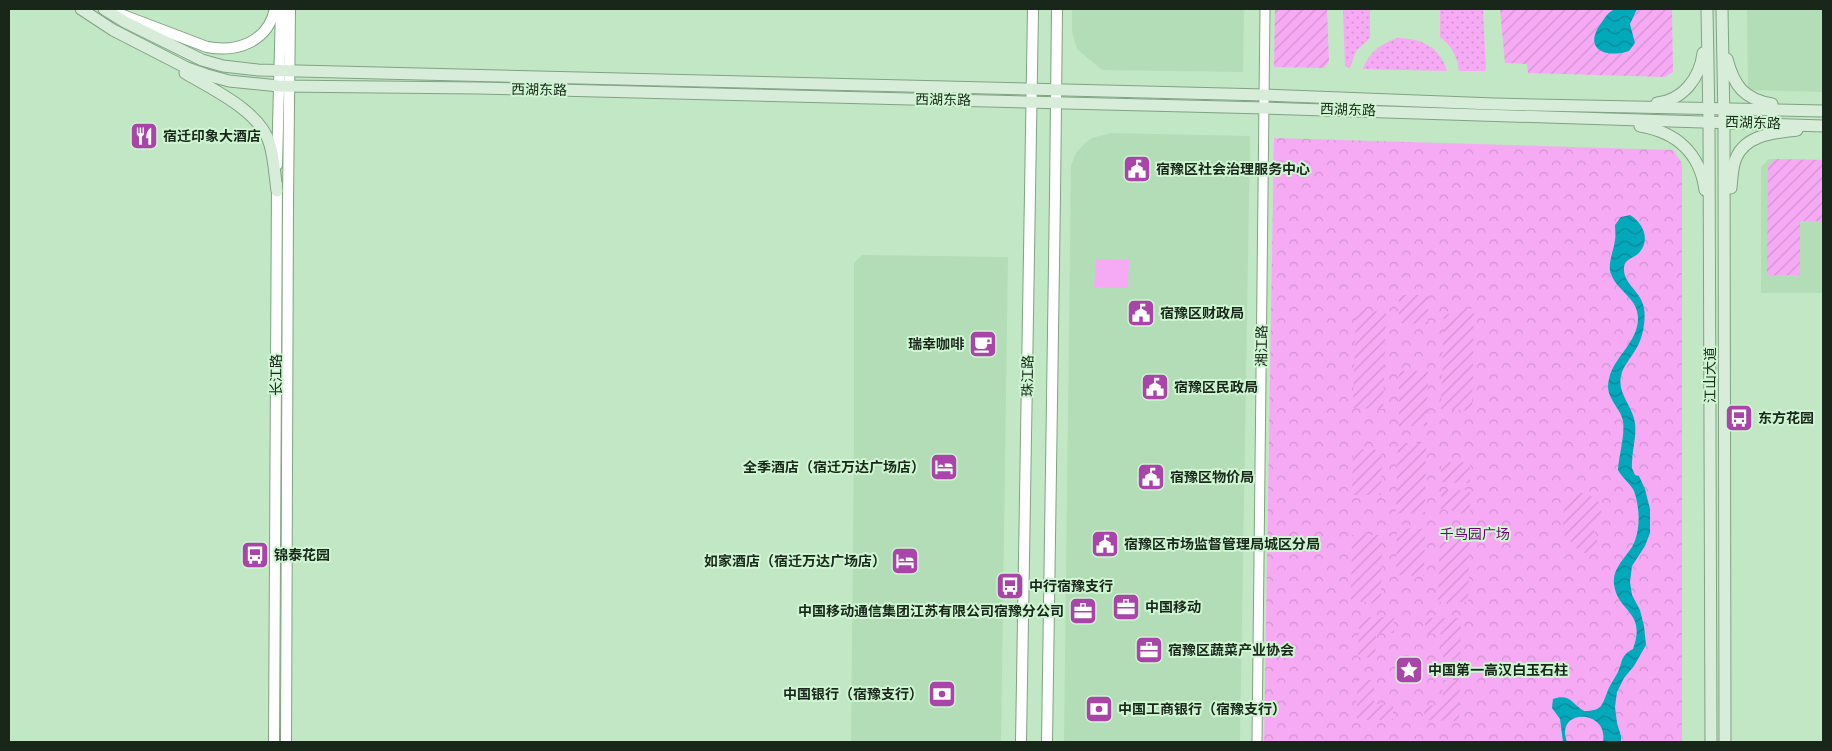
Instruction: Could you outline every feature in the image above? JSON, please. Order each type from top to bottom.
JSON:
[{"type":"main road","name":"西湖东路","points":[[81,9],[113,30],[188,68],[229,81],[284,86],[495,88],[1265,108],[1823,126]]},
{"type":"main road","name":"西湖东路","points":[[105,9],[125,22],[202,60],[239,68],[284,71],[1265,95],[1494,104],[1823,110]]},
{"type":"main road","points":[[1628,107],[1662,102],[1676,97],[1695,80],[1702,62],[1707,9]]},
{"type":"main road","name":"江山大道","points":[[1707,9],[1711,742]]},
{"type":"main road","name":"江山大道","points":[[1722,9],[1724,108],[1725,742]]},
{"type":"main road","points":[[113,30],[236,103],[255,120],[270,144],[277,191]]},
{"type":"main road","points":[[1723,39],[1731,76],[1750,98],[1770,104],[1823,110]]},
{"type":"main road","points":[[1594,119],[1654,128],[1670,135],[1684,146],[1695,160],[1703,179],[1709,228]]},
{"type":"main road","points":[[1724,247],[1732,170],[1735,158],[1741,148],[1761,136],[1823,126]]},
{"type":"street","points":[[105,9],[207,47],[223,49],[245,46],[260,36],[271,22],[275,9]]},
{"type":"street","name":"长江路","points":[[280,9],[284,71],[286,742]]},
{"type":"street","name":"长江路","points":[[284,71],[290,9]]},
{"type":"street","name":"珠江路","points":[[1021,742],[1033,9]]},
{"type":"street","name":"珠江路","points":[[1047,742],[1057,9]]},
{"type":"street","name":"湘江路","points":[[1257,742],[1265,9]]},
{"type":"street","name":"长江路","points":[[274,742],[277,191],[284,86]]},
{"type":"shaded area","points":[[1072,9],[1244,9],[1243,72],[1102,70],[1077,49],[1072,32]]},
{"type":"shaded area","points":[[1747,9],[1823,9],[1823,92],[1748,90]]},
{"type":"shaded area","points":[[1111,133],[1250,136],[1240,742],[1064,742],[1071,166],[1076,153],[1084,144],[1092,138]]},
{"type":"shaded area","points":[[1769,159],[1823,160],[1823,293],[1761,293],[1761,167]]},
{"type":"shaded area","points":[[862,255],[1008,257],[1001,742],[851,742],[854,263]]},
{"type":"green space","points":[[1275,9],[1327,9],[1329,61],[1324,68],[1274,67]]},
{"type":"green space","points":[[1343,9],[1370,9],[1370,38],[1356,51],[1350,68],[1345,66]]},
{"type":"green space","points":[[1440,9],[1483,9],[1485,71],[1459,71],[1453,52],[1440,37]]},
{"type":"green space","points":[[1500,9],[1672,9],[1673,72],[1665,77],[1528,73],[1527,64],[1505,63]]},
{"type":"green space","points":[[1397,38],[1422,42],[1440,56],[1447,71],[1363,69],[1376,49]]},
{"type":"green space","name":"千鸟园广场","points":[[1274,138],[1673,150],[1682,163],[1682,742],[1264,742]]},
{"type":"green space","points":[[1775,159],[1823,160],[1823,221],[1800,221],[1800,275],[1767,275],[1768,166]]},
{"type":"green space","points":[[1096,259],[1129,260],[1128,288],[1094,287]]},
{"type":"green space","points":[[1399,295],[1428,295],[1428,324],[1399,323]]},
{"type":"green space","points":[[1356,308],[1386,313],[1383,409],[1353,408]]},
{"type":"green space","points":[[1474,308],[1472,411],[1441,409],[1444,315]]},
{"type":"green space","points":[[1399,371],[1428,371],[1427,426],[1399,426]]},
{"type":"green space","points":[[1398,443],[1426,443],[1425,514],[1396,513]]},
{"type":"green space","points":[[1353,449],[1382,450],[1381,495],[1352,495]]},
{"type":"green space","points":[[1441,462],[1470,462],[1470,483],[1441,482]]},
{"type":"green space","points":[[1441,490],[1470,490],[1470,514],[1452,513],[1452,510],[1441,509]]},
{"type":"green space","points":[[1578,492],[1593,497],[1601,507],[1600,516],[1594,530],[1598,546],[1595,553],[1592,554],[1577,549],[1569,538],[1564,526],[1563,514],[1566,505],[1574,493]]},
{"type":"green space","points":[[1397,528],[1425,529],[1424,576],[1396,575]]},
{"type":"green space","points":[[1352,535],[1382,535],[1381,602],[1351,602]]},
{"type":"green space","points":[[1440,535],[1470,536],[1468,602],[1438,602]]},
{"type":"green space","points":[[1359,617],[1394,617],[1394,633],[1376,633],[1375,658],[1358,657]]},
{"type":"green space","points":[[1425,618],[1461,618],[1460,659],[1443,658],[1443,634],[1425,634]]},
{"type":"green space","points":[[1357,680],[1374,680],[1374,704],[1393,705],[1393,720],[1357,720]]},
{"type":"green space","points":[[1443,680],[1460,680],[1459,721],[1424,720],[1424,705],[1442,705]]},
{"type":"water","points":[[1616,9],[1637,9],[1630,24],[1635,43],[1629,51],[1611,54],[1599,49],[1595,45],[1594,39],[1596,31],[1605,18]]},
{"type":"water","points":[[1630,215],[1639,222],[1645,237],[1643,248],[1624,265],[1624,274],[1642,302],[1645,318],[1640,340],[1623,369],[1620,382],[1635,423],[1632,468],[1635,475],[1639,476],[1645,489],[1650,509],[1650,533],[1645,546],[1632,566],[1630,582],[1632,595],[1640,610],[1646,645],[1617,692],[1615,707],[1621,742],[1603,742],[1603,731],[1598,723],[1582,717],[1574,718],[1568,723],[1565,731],[1567,742],[1563,742],[1560,719],[1552,708],[1553,699],[1567,698],[1584,711],[1595,710],[1601,706],[1624,656],[1633,649],[1636,636],[1634,619],[1620,601],[1614,584],[1615,573],[1635,541],[1639,519],[1634,491],[1618,470],[1623,421],[1610,397],[1608,386],[1612,371],[1637,327],[1638,318],[1635,305],[1614,280],[1610,270],[1615,225],[1621,217]]},
{"type":"place","name":"宿迁印象大酒店","points":[[144,136]]},
{"type":"place","name":"宿豫区社会治理服务中心","points":[[1137,169]]},
{"type":"place","name":"宿豫区财政局","points":[[1141,313]]},
{"type":"place","name":"瑞幸咖啡","points":[[983,344]]},
{"type":"place","name":"宿豫区民政局","points":[[1155,387]]},
{"type":"place","name":"东方花园","points":[[1739,418]]},
{"type":"place","name":"全季酒店（宿迁万达广场店）","points":[[944,467]]},
{"type":"place","name":"宿豫区物价局","points":[[1151,477]]},
{"type":"place","name":"宿豫区市场监督管理局城区分局","points":[[1105,544]]},
{"type":"place","name":"锦泰花园","points":[[255,555]]},
{"type":"place","name":"如家酒店（宿迁万达广场店）","points":[[905,561]]},
{"type":"place","name":"中行宿豫支行","points":[[1010,586]]},
{"type":"place","name":"中国移动","points":[[1126,607]]},
{"type":"place","name":"中国移动通信集团江苏有限公司宿豫分公司","points":[[1083,611]]},
{"type":"place","name":"宿豫区蔬菜产业协会","points":[[1149,650]]},
{"type":"place","name":"中国第一高汉白玉石柱","points":[[1409,670]]},
{"type":"place","name":"中国银行（宿豫支行）","points":[[942,694]]},
{"type":"place","name":"中国工商银行（宿豫支行）","points":[[1099,709]]}]
